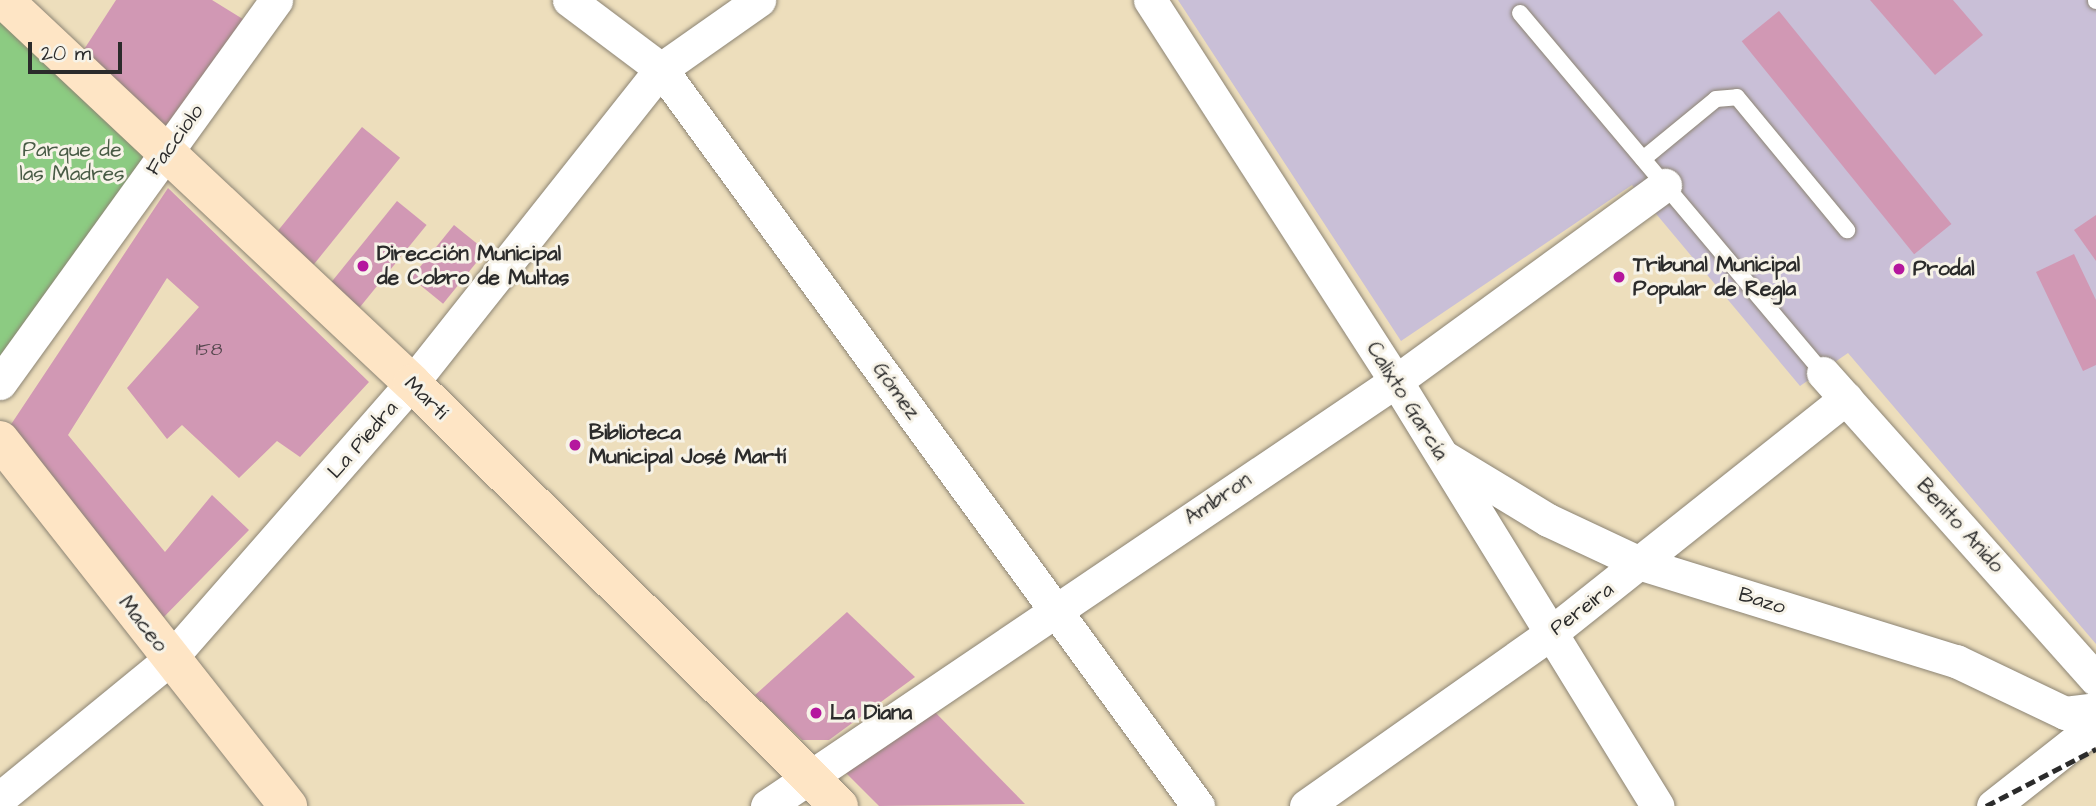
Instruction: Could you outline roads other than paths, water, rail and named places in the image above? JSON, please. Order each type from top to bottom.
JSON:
[{"type":"main road","name":"Martí","points":[[4,0],[412,383],[839,806]]},
{"type":"main road","name":"Maceo","points":[[0,440],[288,806]]},
{"type":"street","name":"Facciolo","points":[[0,383],[276,0]]},
{"type":"street","name":"Gómez","points":[[569,0],[661,69],[1198,806]]},
{"type":"street","name":"La Piedra","points":[[0,798],[170,659],[412,383],[661,69],[759,0]]},
{"type":"street","name":"Calixto García","points":[[1150,0],[1396,381],[1547,636],[1657,806]]},
{"type":"street","name":"Ambron","points":[[767,806],[1054,608],[1396,381],[1665,185]]},
{"type":"street","name":"Benito Anido","points":[[1824,373],[2096,680]]},
{"type":"street","name":"Pereira","points":[[1306,806],[1547,636],[1642,564],[1846,398]]},
{"type":"street","name":"Bazo","points":[[1441,455],[1548,520],[1642,564],[1956,661],[2065,713],[2096,709]]},
{"type":"street","points":[[1993,806],[2096,725]]},
{"type":"lane","points":[[1520,13],[1824,373]]},
{"type":"lane","points":[[1643,159],[1716,99],[1737,97],[1847,230]]},
{"type":"railway","points":[[1986,806],[2096,749]]},
{"type":"place","name":"Dirección Municipal de Cobro de Multas","points":[[363,266]]},
{"type":"place","name":"Prodal","points":[[1899,269]]},
{"type":"place","name":"Tribunal Municipal Popular de Regla","points":[[1619,277]]},
{"type":"place","name":"Biblioteca Municipal José Martí","points":[[575,445]]},
{"type":"place","name":"La Diana","points":[[816,713]]},
{"type":"park label","name":"Parque de las Madres","points":[[72,162]]}]
